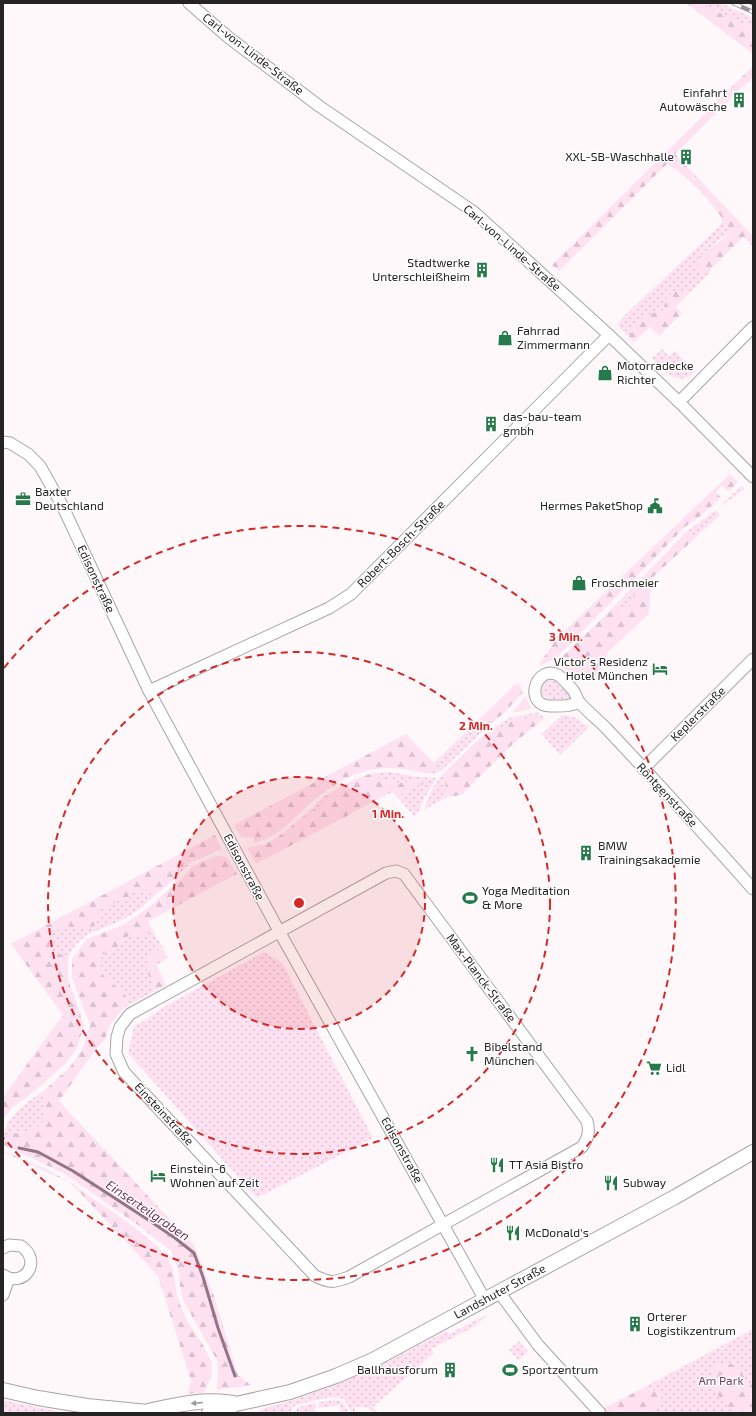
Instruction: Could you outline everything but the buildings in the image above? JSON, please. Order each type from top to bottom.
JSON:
[{"type":"main road","name":"Landshuter Straße","points":[[209,1413],[236,1408],[290,1392],[336,1376],[393,1350],[675,1198],[753,1152]]},
{"type":"main road","name":"Landshuter Straße","points":[[3,1390],[38,1398],[87,1406],[152,1412],[181,1404],[207,1402],[224,1402],[236,1408]]},
{"type":"street","name":"Carl-von-Linde-Straße","points":[[189,3],[228,37],[319,106],[474,212],[610,335],[753,477]]},
{"type":"street","points":[[679,402],[753,327]]},
{"type":"street","name":"Robert-Bosch-Straße","points":[[149,691],[329,608],[351,594],[610,335]]},
{"type":"street","name":"Edisonstraße","points":[[3,442],[10,443],[28,454],[40,466],[62,505],[149,691],[279,931],[485,1300]]},
{"type":"street","name":"Keplerstraße","points":[[643,769],[753,659]]},
{"type":"street","name":"Röntgenstraße","points":[[579,702],[606,728],[753,889]]},
{"type":"street","name":"Max-Planck-Straße","points":[[279,931],[386,873],[396,871],[404,874],[587,1121],[589,1129],[587,1139],[582,1147],[442,1225]]},
{"type":"street","name":"Einsteinstraße","points":[[279,931],[130,1014],[120,1027],[117,1037],[116,1054],[124,1072],[315,1276],[327,1282],[339,1281],[349,1277],[442,1225]]},
{"type":"street","points":[[3,1248],[15,1244],[21,1246],[29,1254],[31,1260],[31,1266],[24,1276],[18,1278],[6,1277],[3,1295]]},
{"type":"street","points":[[499,1292],[538,1346],[600,1413]]},
{"type":"green space","points":[[686,3],[700,3],[753,29],[753,54]]},
{"type":"green space","points":[[700,3],[721,3],[753,18],[753,29]]},
{"type":"green space","points":[[753,66],[753,78],[675,154],[753,236],[753,246],[743,237],[711,269],[711,272],[702,274],[698,266],[699,257],[732,232],[703,194],[686,177],[667,164],[559,271],[552,265]]},
{"type":"green space","points":[[722,217],[732,232],[720,239],[699,257],[702,274],[711,272],[687,295],[685,291],[667,297],[664,310],[653,313],[637,323],[629,337],[617,325],[624,316],[721,225]]},
{"type":"green space","points":[[673,291],[685,291],[687,295],[676,307],[682,313],[659,336],[650,327],[634,342],[629,337],[637,323],[653,313],[663,310],[667,297]]},
{"type":"green space","points":[[662,349],[669,356],[675,351],[695,372],[688,377],[677,378],[672,376],[652,358]]},
{"type":"green space","points":[[730,474],[738,482],[729,491],[722,486],[716,492],[721,498],[698,518],[686,526],[557,657],[540,666],[540,663],[556,639]]},
{"type":"green space","points":[[742,486],[745,489],[719,507]]},
{"type":"green space","points":[[716,510],[720,515],[694,539],[686,532]]},
{"type":"green space","points":[[686,532],[694,539],[651,579],[649,614],[608,652],[598,675],[577,682],[562,667],[563,656],[609,612],[630,606],[640,580]]},
{"type":"green space","points":[[640,580],[630,607],[609,612]]},
{"type":"green space","points":[[550,680],[556,681],[571,699],[550,699],[543,696],[541,691],[542,686]]},
{"type":"green space","points":[[518,682],[523,692],[505,712],[482,732],[470,728]]},
{"type":"green space","points":[[526,696],[531,709],[512,713]]},
{"type":"green space","points":[[538,712],[539,714],[529,720],[518,716]]},
{"type":"green space","points":[[539,714],[545,718],[514,743],[461,795],[447,797],[444,773],[480,738],[506,726],[517,716],[529,720]]},
{"type":"green space","points":[[562,715],[580,720],[589,727],[560,755],[542,734]]},
{"type":"green space","points":[[517,716],[506,726],[480,738],[509,718]]},
{"type":"green space","points":[[470,728],[482,732],[442,770],[436,773],[434,763]]},
{"type":"green space","points":[[406,734],[434,763],[436,773],[430,774],[405,769],[390,768],[366,771],[355,775],[323,793],[276,833],[254,843],[254,838],[241,837],[234,825]]},
{"type":"green space","points":[[389,772],[419,777],[437,778],[424,798],[418,813],[414,816],[393,792],[407,792],[421,779],[402,783],[391,780],[379,782],[377,773]]},
{"type":"green space","points":[[377,773],[379,782],[391,780],[398,783],[406,783],[421,779],[424,781],[422,785],[413,787],[401,795],[392,792],[256,864],[247,848],[266,844],[278,837],[306,814],[320,811],[323,807],[322,798],[355,779]]},
{"type":"green space","points":[[444,773],[447,797],[424,810],[432,790]]},
{"type":"green space","points":[[322,798],[323,807],[320,811],[306,814]]},
{"type":"green space","points":[[215,835],[222,850],[215,851],[210,855],[188,863],[181,868],[175,876],[168,879],[171,882],[154,896],[148,890],[133,893],[127,900],[117,900],[110,907],[101,909],[96,922],[91,927],[75,928],[68,926],[65,929],[53,931],[53,939],[47,950],[48,953],[52,954],[69,955],[68,979],[84,1025],[77,1048],[66,1063],[35,1091],[13,1107],[3,1119],[3,1097],[63,1015],[11,944]]},
{"type":"green space","points":[[213,857],[227,857],[237,874],[148,921],[153,931],[145,934],[128,936],[119,946],[99,956],[103,975],[125,994],[127,1003],[110,1025],[105,1039],[93,1053],[59,1101],[194,1245],[214,1296],[238,1375],[251,1385],[217,1390],[218,1362],[184,1302],[181,1293],[178,1269],[171,1251],[138,1225],[63,1173],[4,1145],[9,1134],[28,1132],[35,1129],[43,1121],[43,1105],[46,1089],[70,1067],[82,1050],[90,1025],[72,978],[72,959],[87,939],[123,925],[148,908],[181,879],[193,866]]},
{"type":"green space","points":[[191,862],[171,882],[167,879],[175,876],[181,868]]},
{"type":"green space","points":[[146,886],[156,894],[149,901],[122,920],[86,936],[74,947],[69,955],[51,957],[42,949],[40,932]]},
{"type":"green space","points":[[153,931],[163,948],[152,953],[149,957],[150,965],[147,971],[155,991],[123,1008],[127,1003],[125,994],[103,975],[99,956],[118,946],[128,936],[145,934]]},
{"type":"green space","points":[[163,948],[168,958],[156,965],[166,985],[155,991],[147,966],[150,965],[151,955]]},
{"type":"green space","points":[[264,952],[282,963],[373,1138],[257,1198],[128,1053],[134,1027],[169,1004]]},
{"type":"green space","points":[[46,1089],[43,1105],[43,1121],[35,1129],[28,1132],[18,1132],[5,1140],[4,1144],[6,1127],[11,1119],[24,1105]]},
{"type":"green space","points":[[3,1152],[46,1169],[71,1183]]},
{"type":"green space","points":[[71,1183],[133,1226],[167,1255],[173,1269],[178,1300],[188,1322],[203,1345],[212,1363],[211,1378],[204,1393],[187,1394],[191,1381],[158,1276]]},
{"type":"green space","points":[[486,1315],[487,1316],[475,1326],[431,1349],[434,1353],[373,1407],[378,1413],[374,1413],[366,1407],[356,1407],[354,1413],[352,1413],[345,1400],[331,1397],[299,1404],[293,1407],[290,1413],[256,1413],[265,1408],[294,1400],[326,1388],[378,1366],[447,1331],[449,1334]]},
{"type":"green space","name":"Am Park","points":[[753,1329],[753,1413],[654,1413],[660,1402],[660,1393],[645,1387]]},
{"type":"green space","points":[[519,1341],[528,1352],[518,1360],[509,1350]]},
{"type":"green space","points":[[725,1363],[737,1367],[742,1372],[747,1383],[752,1385],[753,1413],[734,1413],[718,1395],[711,1367]]},
{"type":"green space","points":[[645,1387],[660,1393],[660,1402],[654,1413],[607,1413],[604,1408]]},
{"type":"green space","points":[[3,1400],[65,1413],[3,1413]]},
{"type":"green space","points":[[334,1400],[342,1401],[349,1413],[341,1413],[339,1405],[319,1408],[319,1402]]},
{"type":"green space","points":[[315,1403],[317,1408],[314,1409],[315,1413],[293,1413],[300,1407]]},
{"type":"waterway","name":"Einserteilgraben","points":[[19,1148],[38,1152],[73,1171],[150,1221],[194,1253],[235,1376]]},
{"type":"railway","points":[[733,3],[753,12]]},
{"type":"place","name":"Einfahrt Autowäsche","points":[[739,100]]},
{"type":"place","name":"XXL-SB-Waschhalle","points":[[686,157]]},
{"type":"place","name":"Stadtwerke Unterschleißheim","points":[[482,270]]},
{"type":"place","name":"Fahrrad Zimmermann","points":[[505,338]]},
{"type":"place","name":"Motorradecke Richter","points":[[605,373]]},
{"type":"place","name":"das-bau-team gmbh","points":[[491,424]]},
{"type":"place","name":"Baxter Deutschland","points":[[23,499]]},
{"type":"place","name":"Hermes PaketShop","points":[[655,506]]},
{"type":"place","name":"Froschmeier","points":[[579,583]]},
{"type":"place","name":"Victor´s Residenz Hotel München","points":[[660,669]]},
{"type":"place","name":"BMW Trainingsakademie","points":[[586,853]]},
{"type":"place","name":"Yoga Meditation & More","points":[[470,898]]},
{"type":"place","name":"Bibelstand München","points":[[472,1054]]},
{"type":"place","name":"Lidl","points":[[654,1068]]},
{"type":"place","name":"TT Asia Bistro","points":[[497,1165]]},
{"type":"place","name":"Einstein-6 Wohnen auf Zeit","points":[[158,1176]]},
{"type":"place","name":"Subway","points":[[611,1183]]},
{"type":"place","name":"McDonald's","points":[[513,1233]]},
{"type":"place","name":"Orterer Logistikzentrum","points":[[635,1324]]},
{"type":"place","name":"Ballhausforum","points":[[450,1370]]},
{"type":"place","name":"Sportzentrum","points":[[510,1370]]}]
